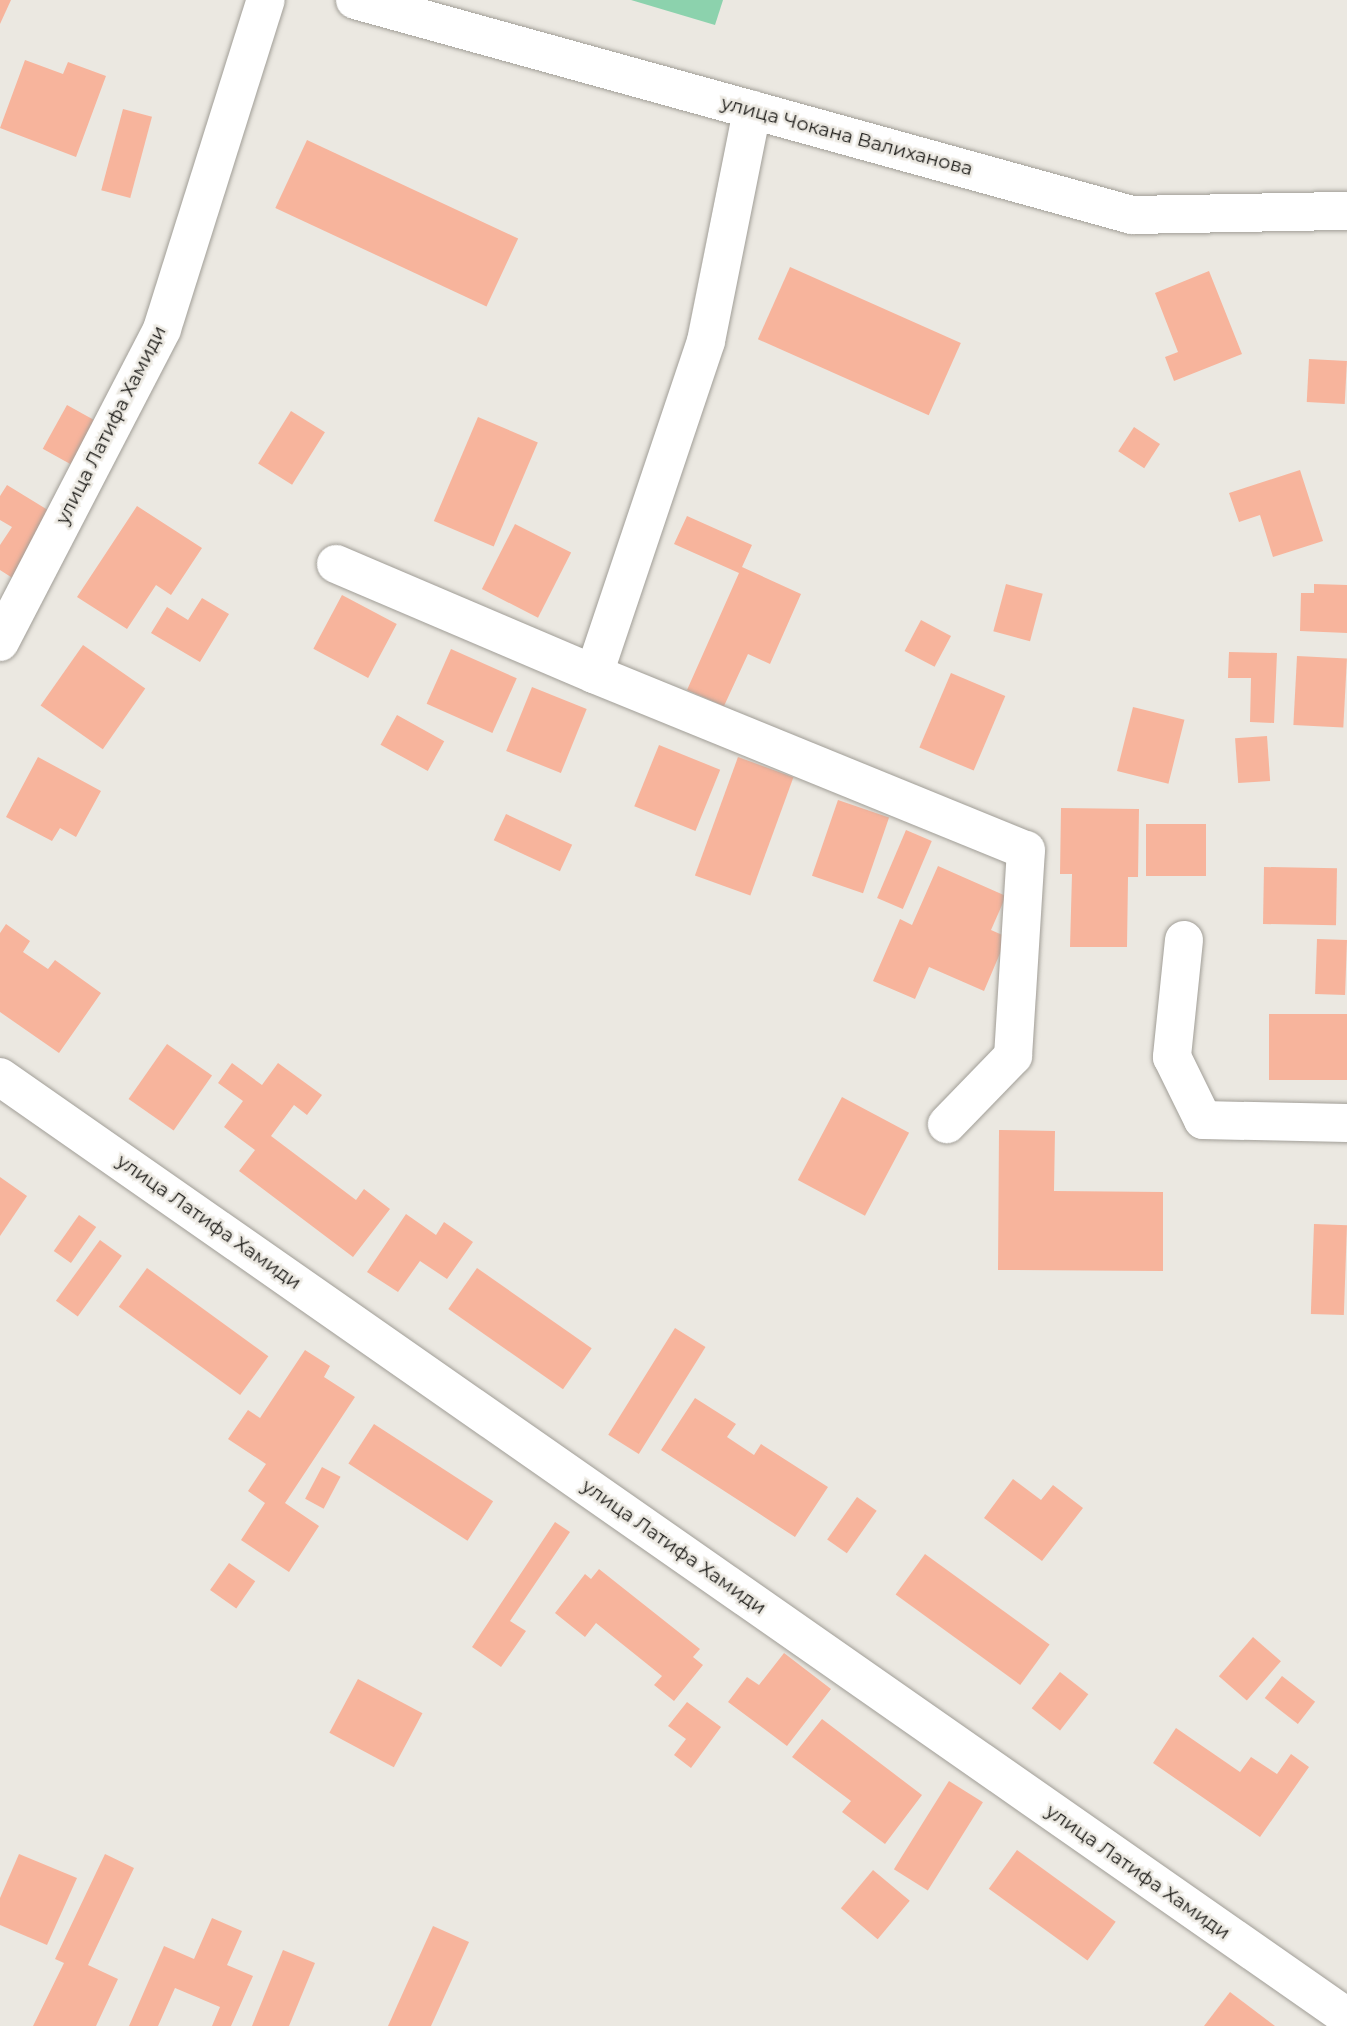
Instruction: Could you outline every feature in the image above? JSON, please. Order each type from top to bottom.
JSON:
[{"type":"street","name":"улица Латифа Хамиди","points":[[0,642],[162,329],[266,0]]},
{"type":"street","name":"улица Чокана Валиханова","points":[[355,0],[1132,215],[1347,211]]},
{"type":"street","points":[[594,674],[706,341],[752,110]]},
{"type":"street","points":[[336,564],[594,674],[1026,850],[1013,1056],[947,1124]]},
{"type":"street","points":[[1184,940],[1172,1057],[1203,1120],[1347,1124]]},
{"type":"street","name":"улица Латифа Хамиди","points":[[0,1077],[1347,2017]]},
{"type":"green space","points":[[631,0],[723,0],[715,25]]},
{"type":"building","points":[[0,0],[11,0],[0,24]]},
{"type":"building","points":[[25,60],[63,74],[68,62],[106,76],[76,157],[0,128]]},
{"type":"building","points":[[123,109],[152,117],[130,198],[101,190]]},
{"type":"building","points":[[307,140],[518,238],[486,306],[275,208]]},
{"type":"building","points":[[790,267],[961,343],[929,415],[758,339]]},
{"type":"building","points":[[1209,271],[1242,354],[1174,381],[1165,357],[1178,352],[1155,293]]},
{"type":"building","points":[[1309,359],[1347,361],[1345,404],[1307,402]]},
{"type":"building","points":[[67,405],[98,422],[73,466],[43,449]]},
{"type":"building","points":[[291,411],[325,432],[292,485],[258,464]]},
{"type":"building","points":[[478,417],[538,442],[494,546],[434,521]]},
{"type":"building","points":[[1134,427],[1160,444],[1144,468],[1118,451]]},
{"type":"building","points":[[1300,470],[1323,541],[1273,557],[1260,515],[1239,522],[1229,493]]},
{"type":"building","points":[[7,485],[56,515],[14,579],[0,570],[0,545],[12,527],[0,520],[0,496]]},
{"type":"building","points":[[137,506],[202,548],[171,595],[156,585],[127,629],[77,597]]},
{"type":"building","points":[[687,516],[752,545],[742,567],[801,594],[770,664],[748,654],[724,706],[687,690],[739,573],[674,544]]},
{"type":"building","points":[[515,524],[571,553],[538,618],[482,589]]},
{"type":"building","points":[[1006,584],[1043,594],[1030,641],[993,631]]},
{"type":"building","points":[[1314,584],[1347,585],[1347,633],[1300,631],[1301,593],[1314,593]]},
{"type":"building","points":[[342,595],[397,624],[368,678],[313,649]]},
{"type":"building","points":[[202,598],[229,614],[200,662],[151,633],[167,607],[188,620]]},
{"type":"building","points":[[921,620],[951,636],[935,667],[905,651]]},
{"type":"building","points":[[83,645],[145,689],[103,749],[41,706]]},
{"type":"building","points":[[451,649],[517,678],[492,733],[427,704]]},
{"type":"building","points":[[1229,652],[1277,653],[1274,723],[1250,722],[1251,678],[1228,678]]},
{"type":"building","points":[[1297,656],[1347,659],[1343,728],[1293,725]]},
{"type":"building","points":[[951,673],[1005,696],[974,771],[919,748]]},
{"type":"building","points":[[532,687],[587,709],[561,773],[506,751]]},
{"type":"building","points":[[1133,707],[1184,720],[1168,784],[1117,771]]},
{"type":"building","points":[[397,715],[444,741],[428,771],[381,745]]},
{"type":"building","points":[[1267,736],[1270,781],[1238,783],[1235,738]]},
{"type":"building","points":[[659,745],[720,770],[695,831],[634,806]]},
{"type":"building","points":[[38,757],[101,791],[76,837],[60,828],[52,841],[6,817]]},
{"type":"building","points":[[738,757],[793,777],[750,896],[695,875]]},
{"type":"building","points":[[838,800],[889,818],[863,893],[812,876]]},
{"type":"building","points":[[1061,808],[1139,809],[1138,877],[1128,877],[1127,947],[1070,947],[1072,874],[1060,874]]},
{"type":"building","points":[[506,814],[572,845],[560,871],[494,840]]},
{"type":"building","points":[[1146,824],[1206,824],[1206,876],[1146,876]]},
{"type":"building","points":[[906,830],[932,841],[903,909],[877,898]]},
{"type":"building","points":[[938,866],[1006,896],[991,930],[1007,937],[984,991],[929,967],[915,999],[873,981],[900,919],[912,925]]},
{"type":"building","points":[[1264,867],[1337,868],[1336,925],[1263,924]]},
{"type":"building","points":[[6,924],[30,941],[23,952],[48,969],[55,960],[101,993],[59,1053],[0,1012],[0,933]]},
{"type":"building","points":[[1317,939],[1347,940],[1345,995],[1315,994]]},
{"type":"building","points":[[1269,1014],[1347,1014],[1347,1080],[1269,1080]]},
{"type":"building","points":[[167,1044],[212,1076],[174,1130],[129,1099]]},
{"type":"building","points":[[232,1063],[262,1085],[278,1063],[322,1095],[307,1115],[294,1105],[271,1136],[356,1200],[364,1189],[390,1209],[353,1257],[239,1171],[255,1150],[224,1127],[243,1101],[218,1083]]},
{"type":"building","points":[[842,1097],[909,1133],[865,1216],[798,1180]]},
{"type":"building","points":[[999,1130],[1055,1131],[1054,1191],[1163,1192],[1163,1271],[998,1270]]},
{"type":"building","points":[[0,1177],[27,1196],[0,1236]]},
{"type":"building","points":[[406,1214],[436,1235],[444,1222],[473,1242],[447,1279],[420,1261],[398,1292],[367,1272]]},
{"type":"building","points":[[79,1215],[96,1227],[71,1263],[54,1251]]},
{"type":"building","points":[[1314,1224],[1347,1225],[1344,1315],[1311,1314]]},
{"type":"building","points":[[100,1240],[122,1256],[78,1317],[56,1301]]},
{"type":"building","points":[[147,1268],[268,1356],[240,1395],[119,1307]]},
{"type":"building","points":[[477,1268],[592,1348],[563,1389],[448,1309]]},
{"type":"building","points":[[675,1328],[706,1347],[639,1454],[608,1435]]},
{"type":"building","points":[[305,1350],[330,1366],[324,1377],[355,1397],[285,1503],[319,1526],[289,1572],[241,1540],[265,1503],[248,1491],[266,1464],[228,1439],[248,1410],[260,1418]]},
{"type":"building","points":[[695,1398],[736,1424],[727,1437],[754,1455],[761,1444],[828,1487],[795,1537],[661,1450]]},
{"type":"building","points":[[374,1424],[493,1501],[467,1541],[348,1463]]},
{"type":"building","points":[[322,1467],[341,1477],[324,1509],[305,1499]]},
{"type":"building","points":[[1013,1479],[1041,1500],[1053,1485],[1083,1508],[1042,1561],[984,1518]]},
{"type":"building","points":[[857,1497],[877,1511],[847,1553],[827,1540]]},
{"type":"building","points":[[555,1522],[570,1532],[510,1621],[526,1631],[501,1667],[472,1647]]},
{"type":"building","points":[[925,1554],[1050,1645],[1020,1685],[896,1594]]},
{"type":"building","points":[[229,1563],[255,1581],[236,1608],[210,1590]]},
{"type":"building","points":[[599,1569],[700,1649],[693,1657],[703,1665],[674,1701],[654,1685],[662,1676],[596,1623],[585,1637],[555,1613],[585,1574],[591,1579]]},
{"type":"building","points":[[1253,1637],[1281,1661],[1247,1701],[1219,1676]]},
{"type":"building","points":[[784,1653],[831,1689],[787,1746],[728,1702],[747,1677],[759,1685]]},
{"type":"building","points":[[1060,1672],[1088,1694],[1060,1730],[1032,1708]]},
{"type":"building","points":[[1282,1676],[1315,1702],[1298,1724],[1265,1698]]},
{"type":"building","points":[[358,1679],[422,1713],[394,1767],[329,1733]]},
{"type":"building","points":[[687,1702],[721,1727],[691,1768],[674,1755],[686,1739],[668,1726]]},
{"type":"building","points":[[822,1719],[922,1795],[885,1844],[842,1812],[851,1801],[792,1757]]},
{"type":"building","points":[[1176,1728],[1240,1772],[1251,1757],[1277,1774],[1291,1754],[1309,1767],[1260,1837],[1153,1763]]},
{"type":"building","points":[[949,1781],[983,1802],[928,1890],[894,1869]]},
{"type":"building","points":[[1017,1850],[1116,1922],[1087,1961],[989,1889]]},
{"type":"building","points":[[19,1854],[77,1878],[47,1945],[0,1925],[0,1898]]},
{"type":"building","points":[[105,1854],[134,1868],[88,1965],[118,1979],[96,2026],[33,2026],[64,1963],[55,1959]]},
{"type":"building","points":[[873,1870],[910,1901],[878,1939],[841,1908]]},
{"type":"building","points":[[212,1918],[242,1931],[227,1965],[253,1976],[231,2026],[212,2026],[220,2007],[175,1988],[158,2026],[129,2026],[164,1946],[194,1959]]},
{"type":"building","points":[[433,1926],[469,1942],[431,2026],[388,2026]]},
{"type":"building","points":[[283,1950],[315,1963],[289,2026],[252,2026]]},
{"type":"building","points":[[1230,1992],[1275,2026],[1204,2026]]}]
